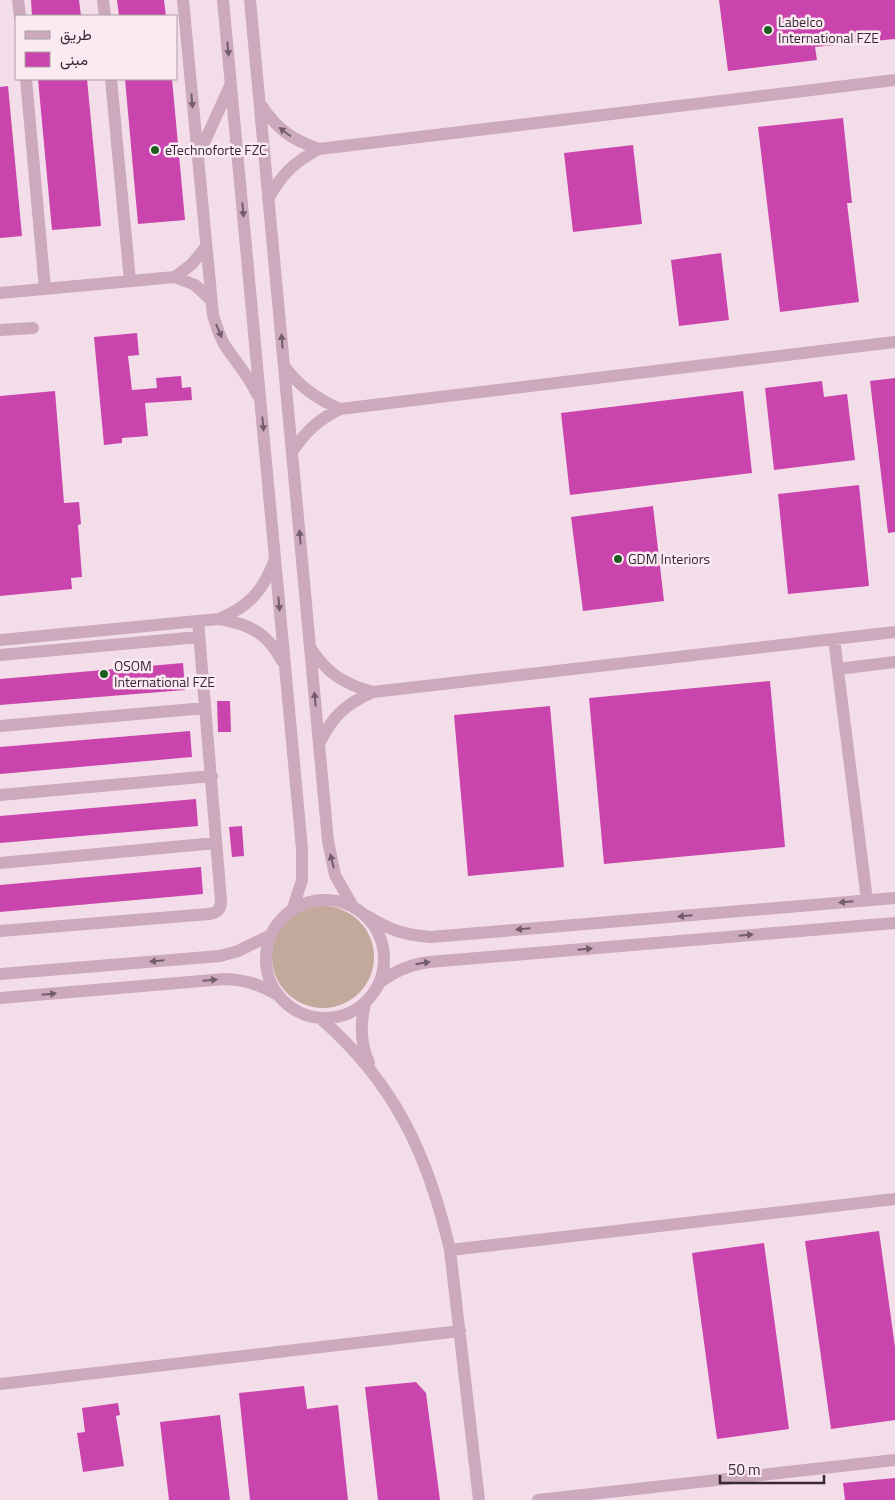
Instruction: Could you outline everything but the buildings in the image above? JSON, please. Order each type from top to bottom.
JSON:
[{"type":"street","points":[[18,0],[20,15]]},
{"type":"street","points":[[103,0],[105,15]]},
{"type":"street","points":[[182,0],[210,299],[217,330],[224,344],[245,371],[261,403]]},
{"type":"street","points":[[223,0],[303,864],[298,894],[293,908]]},
{"type":"street","points":[[250,0],[331,858],[335,875],[352,905]]},
{"type":"street","points":[[26,80],[45,289]]},
{"type":"street","points":[[111,80],[130,281]]},
{"type":"street","points":[[268,199],[277,183],[289,169],[303,157],[319,149],[895,80]]},
{"type":"street","points":[[197,158],[231,83]]},
{"type":"street","points":[[259,103],[270,119],[284,132],[301,142],[319,149]]},
{"type":"street","points":[[175,277],[192,264],[205,248]]},
{"type":"street","points":[[0,293],[175,277],[195,285],[210,299]]},
{"type":"street","points":[[0,330],[33,328]]},
{"type":"street","points":[[292,452],[312,426],[325,416],[340,409],[895,342]]},
{"type":"street","points":[[284,366],[308,392],[340,409]]},
{"type":"street","points":[[218,619],[238,610],[255,597],[267,580],[275,560]]},
{"type":"street","points":[[0,640],[218,619],[240,623],[260,633],[275,648],[285,668]]},
{"type":"street","points":[[0,931],[214,914],[221,906],[198,621]]},
{"type":"street","points":[[319,745],[327,727],[340,712],[355,700],[373,692],[895,632]]},
{"type":"street","points":[[0,655],[199,637]]},
{"type":"street","points":[[834,639],[867,900]]},
{"type":"street","points":[[310,646],[321,663],[336,677],[353,687],[373,692]]},
{"type":"street","points":[[838,669],[895,662]]},
{"type":"street","points":[[0,726],[205,708]]},
{"type":"street","points":[[0,794],[212,776]]},
{"type":"street","points":[[0,863],[216,844]]},
{"type":"street","points":[[276,994],[269,980],[265,965],[270,934],[280,920],[293,908],[306,902],[322,899],[337,900],[352,905],[367,916],[408,935],[431,937],[895,898]]},
{"type":"street","points":[[367,916],[378,931],[384,948],[384,966],[380,983]]},
{"type":"street","points":[[0,998],[225,979],[243,980],[261,985],[276,994],[288,1006],[303,1014],[320,1018],[336,1017],[351,1012],[364,1004],[380,983],[394,972],[411,965],[895,923]]},
{"type":"street","points":[[0,974],[220,956],[246,948],[270,934]]},
{"type":"street","points":[[364,1004],[361,1021],[361,1039],[373,1072]]},
{"type":"street","points":[[320,1018],[339,1035],[373,1072],[400,1113],[414,1139],[441,1212],[450,1250],[479,1500]]},
{"type":"street","points":[[450,1250],[895,1199]]},
{"type":"street","points":[[0,1384],[460,1331]]},
{"type":"street","points":[[538,1500],[895,1460]]},
{"type":"shaded area","points":[[323,906],[342,910],[359,921],[370,938],[374,957],[370,976],[359,993],[342,1004],[323,1008],[304,1004],[287,993],[276,976],[272,957],[276,938],[287,921],[304,910]]},
{"type":"place","name":"Labelco International FZE","points":[[768,30]]},
{"type":"place","name":"eTechnoforte FZC","points":[[155,150]]},
{"type":"place","name":"GDM Interiors","points":[[618,559]]},
{"type":"place","name":"OSOM International FZE","points":[[104,674]]}]
